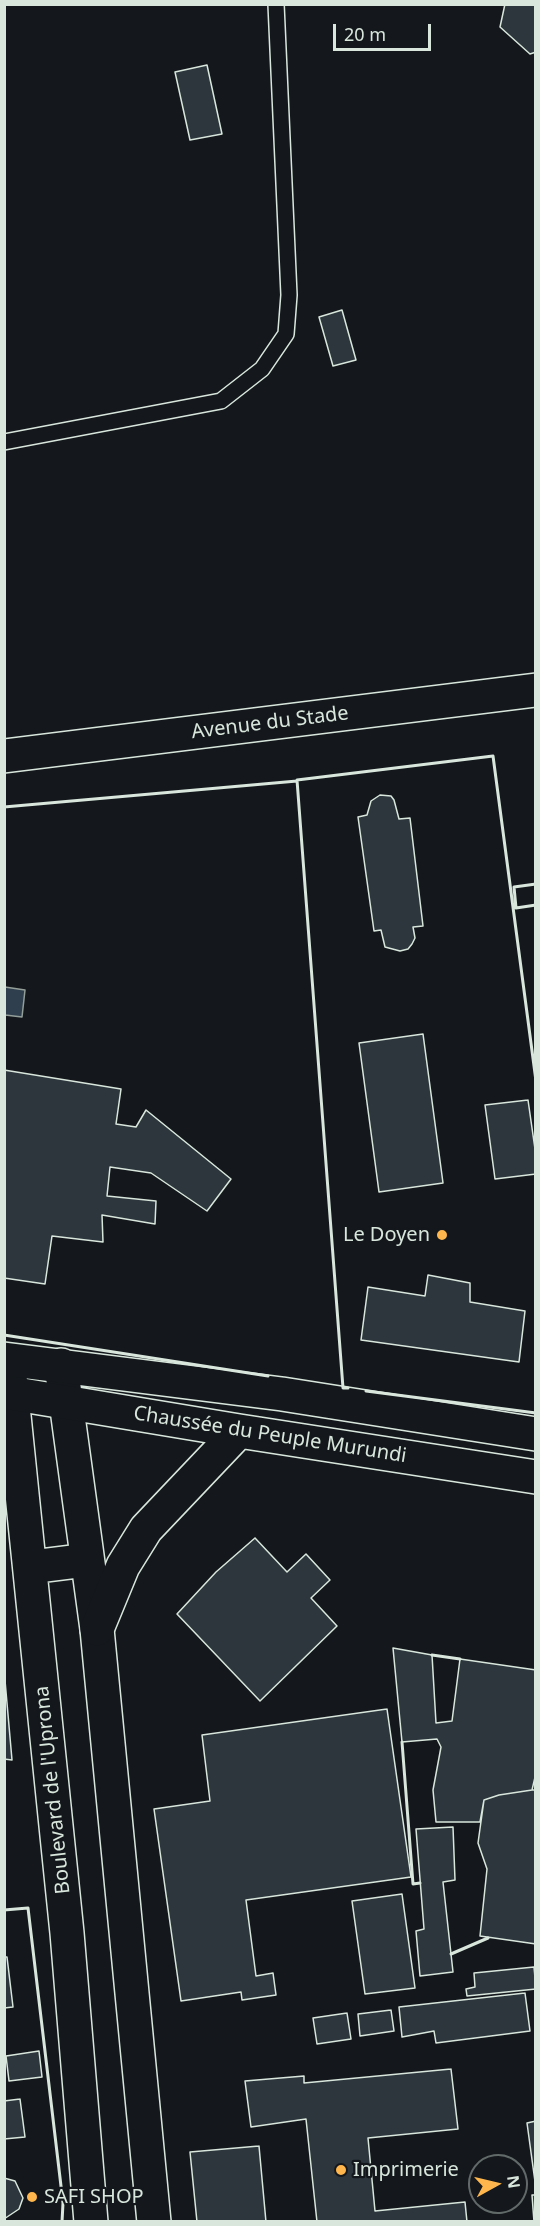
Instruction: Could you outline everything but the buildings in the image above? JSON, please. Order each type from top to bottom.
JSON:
[{"type":"main road","name":"Avenue du Stade","points":[[4,756],[536,690]]},
{"type":"main road","name":"Chaussée du Peuple Murundi","points":[[6,1359],[282,1394],[536,1434]]},
{"type":"main road","name":"Boulevard de l'Uprona","points":[[6,1359],[8,1392],[31,1567],[67,1933],[90,2222]]},
{"type":"main road","points":[[61,1365],[64,1402],[97,1629],[154,2222]]},
{"type":"main road","name":"Chaussée du Peuple Murundi","points":[[8,1392],[536,1477]]},
{"type":"main road","points":[[97,1629],[123,1566],[146,1528],[239,1431]]},
{"type":"main road","points":[[31,1567],[87,1560]]},
{"type":"lane","points":[[4,442],[221,401],[262,369],[286,334],[290,295],[276,4]]},
{"type":"water","points":[[5,987],[25,990],[22,1017],[5,1015]]},
{"type":"wall","points":[[348,1388],[343,1388],[297,780],[493,756],[536,1081]]},
{"type":"wall","points":[[4,807],[297,781]]},
{"type":"wall","points":[[536,884],[514,887],[516,908],[536,905]]},
{"type":"wall","points":[[4,1335],[268,1376]]},
{"type":"wall","points":[[366,1391],[536,1413]]},
{"type":"wall","points":[[432,1655],[460,1659]]},
{"type":"wall","points":[[402,1742],[413,1884],[420,1883]]},
{"type":"wall","points":[[4,1910],[28,1908],[63,2203],[62,2222]]},
{"type":"wall","points":[[451,1954],[488,1938]]},
{"type":"place","name":"Le Doyen","points":[[442,1235]]},
{"type":"place","name":"Imprimerie","points":[[341,2170]]},
{"type":"place","name":"SAFI SHOP","points":[[32,2197]]}]
